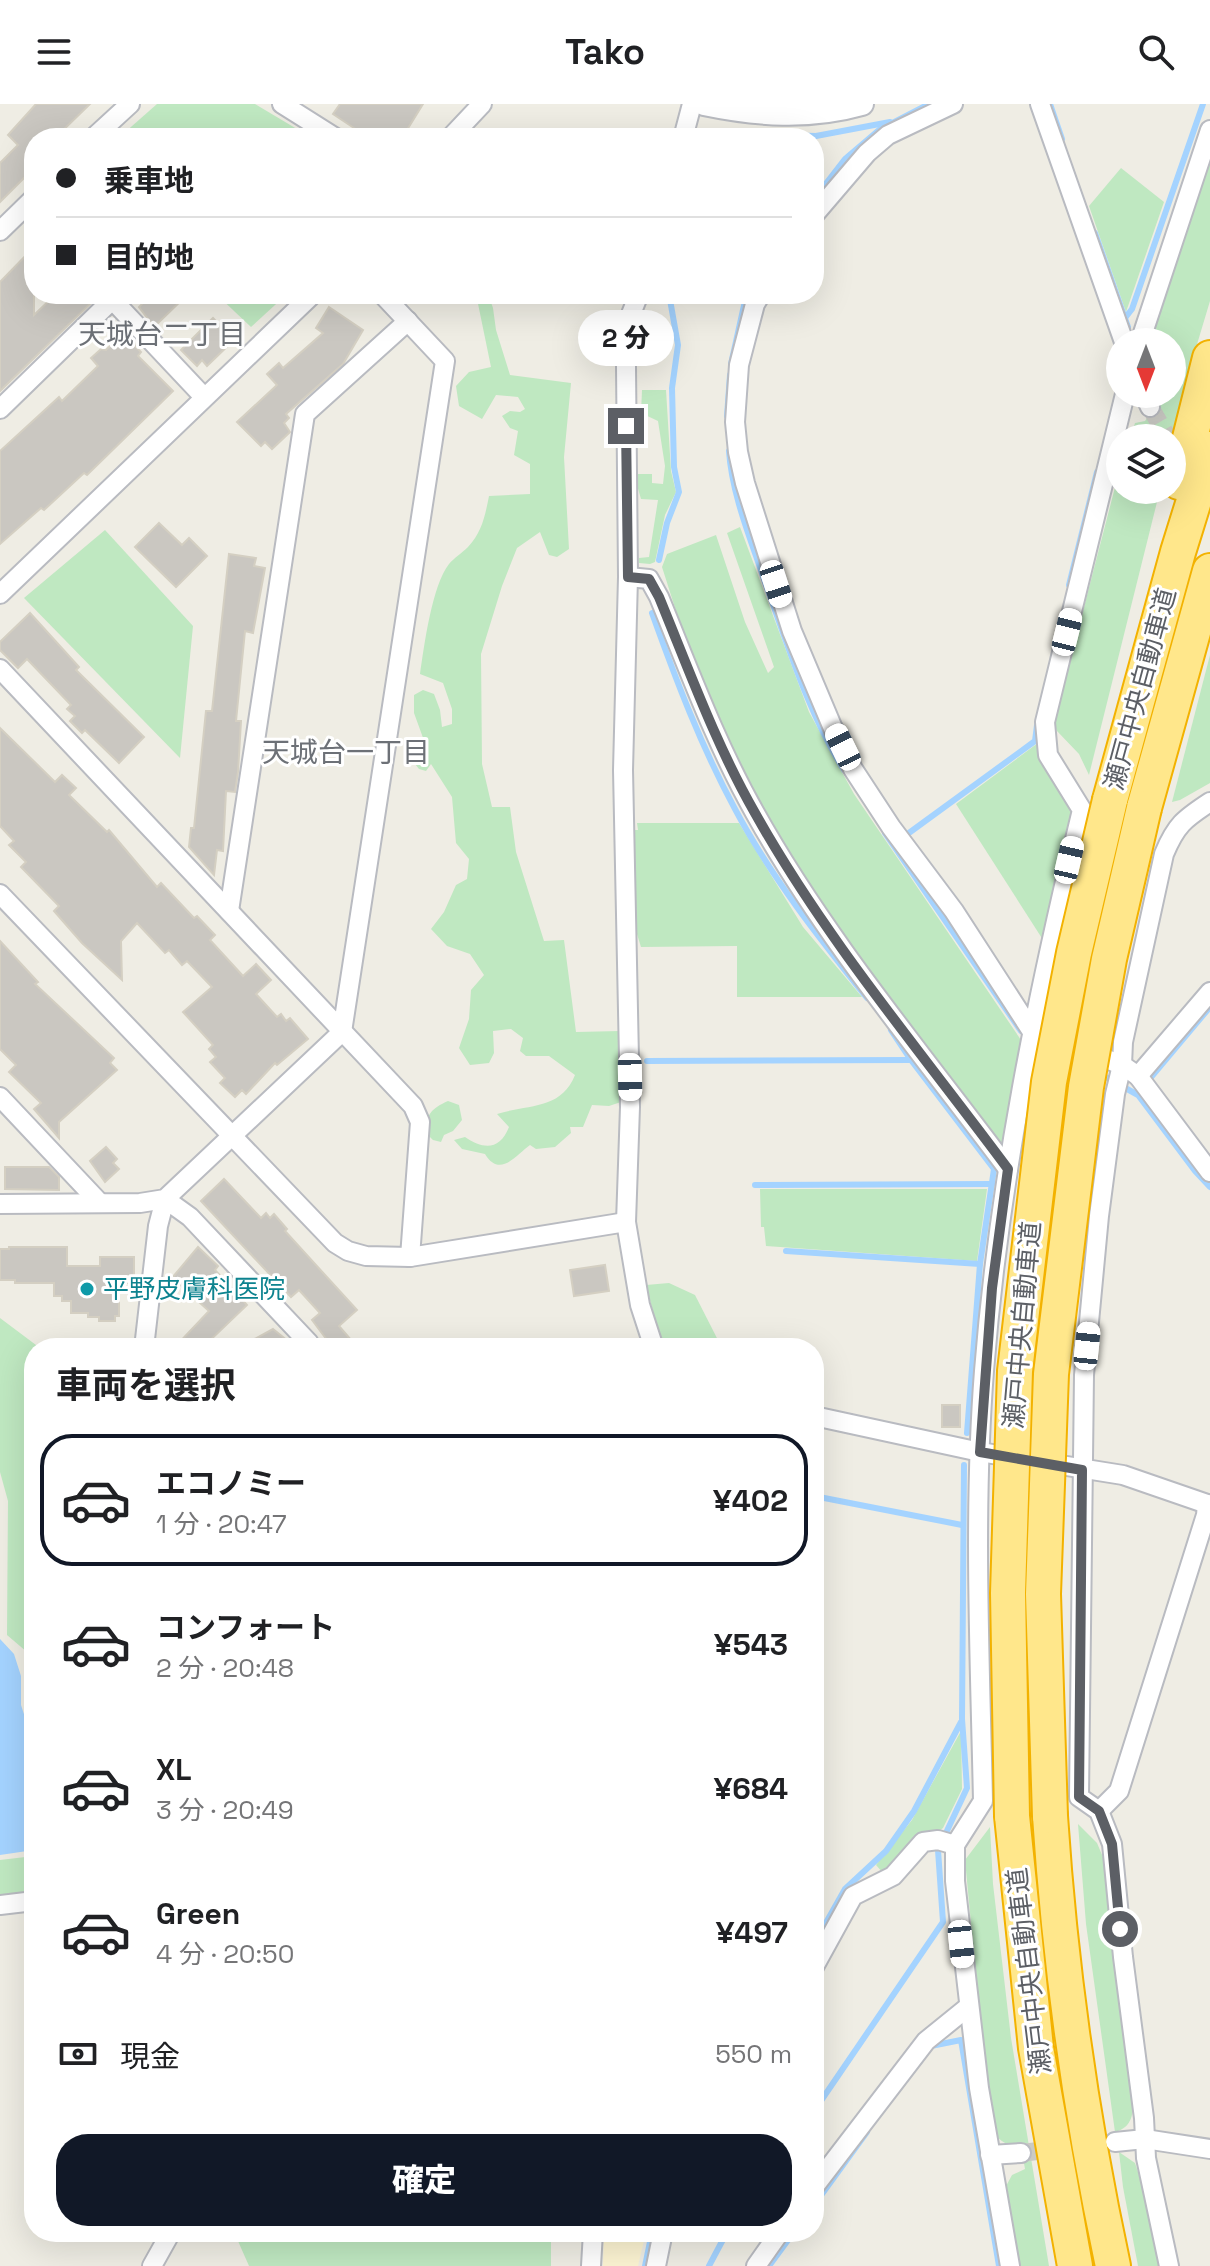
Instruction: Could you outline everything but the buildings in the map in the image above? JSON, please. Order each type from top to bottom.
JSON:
[{"type":"highway","points":[[1156,628],[1160,565],[1197,400],[1210,358]]},
{"type":"highway","name":"瀬戸中央自動車道","points":[[1075,2266],[1036,2048],[1008,1593],[1015,1371],[1049,1082],[1074,953],[1110,800],[1156,628],[1210,449]]},
{"type":"highway","name":"瀬戸中央自動車道","points":[[1113,2266],[1091,2163],[1072,2045],[1056,1907],[1021,1806],[1043,1594],[1051,1374],[1086,1087],[1109,959],[1144,808],[1210,571]]},
{"type":"street","points":[[104,128],[130,104]]},
{"type":"street","points":[[459,128],[482,104]]},
{"type":"street","points":[[686,128],[692,104]]},
{"type":"street","points":[[705,104],[782,115],[817,114],[862,104]]},
{"type":"street","points":[[824,203],[856,164],[888,135],[953,104]]},
{"type":"street","points":[[1040,104],[1119,328]]},
{"type":"street","points":[[293,107],[322,128]]},
{"type":"street","points":[[1145,328],[1210,130]]},
{"type":"street","points":[[0,231],[24,212]]},
{"type":"street","points":[[0,409],[103,304]]},
{"type":"street","points":[[117,304],[203,396]]},
{"type":"street","points":[[0,594],[302,304]]},
{"type":"street","points":[[145,1338],[158,1226],[165,1199],[342,1032],[445,361],[392,304]]},
{"type":"street","points":[[635,304],[631,314],[626,366],[628,577],[623,770],[630,1107],[626,1222],[640,1305],[651,1338]]},
{"type":"street","points":[[757,304],[746,334],[736,393],[735,422],[745,483],[792,631],[853,769],[954,911],[1030,1035],[1131,1081],[1210,1172]]},
{"type":"street","points":[[229,911],[305,414],[408,321]]},
{"type":"street","points":[[1021,1806],[980,1452],[992,1288],[1008,1169],[1030,1035],[1082,810],[1048,755],[1045,722],[1122,408]]},
{"type":"street","points":[[628,577],[649,579],[659,597],[723,750],[754,812],[789,871],[1008,1169]]},
{"type":"street","points":[[0,669],[417,1113],[420,1122],[410,1257]]},
{"type":"street","points":[[1079,1797],[1084,1375],[1099,1216],[1131,1081],[1123,1042],[1164,854],[1173,831],[1183,819],[1210,802]]},
{"type":"street","points":[[0,894],[335,1243],[348,1251],[366,1256],[410,1257],[626,1222]]},
{"type":"street","points":[[1131,1081],[1210,992]]},
{"type":"street","points":[[0,1097],[99,1202]]},
{"type":"street","points":[[0,1204],[140,1203],[165,1199],[190,1217],[304,1338]]},
{"type":"street","points":[[824,1418],[980,1452],[1123,1475],[1208,1504],[1119,1791],[1099,1811]]},
{"type":"street","points":[[824,1949],[853,1896],[893,1876],[923,1842],[947,1842],[1021,1806],[1079,1797],[1099,1811],[1112,1844],[1146,2158],[1169,2266]]},
{"type":"street","points":[[947,1842],[955,1881],[968,2007],[1010,2266]]},
{"type":"street","points":[[0,1905],[24,1902]]},
{"type":"street","points":[[824,2174],[926,2041],[968,2007]]},
{"type":"street","points":[[1115,2142],[1145,2139],[1210,2149]]},
{"type":"street","points":[[990,2155],[1021,2153]]},
{"type":"street","points":[[152,2266],[165,2242]]},
{"type":"street","points":[[591,2266],[592,2242]]},
{"type":"street","points":[[656,2266],[661,2242]]},
{"type":"street","points":[[756,2266],[773,2242]]},
{"type":"green space","points":[[157,104],[255,104],[295,128],[130,128]]},
{"type":"green space","points":[[1210,153],[1210,301],[1186,381],[1186,328],[1152,328]]},
{"type":"green space","points":[[1121,168],[1164,202],[1126,312],[1089,206]]},
{"type":"green space","points":[[227,304],[276,304],[251,327]]},
{"type":"green space","points":[[478,304],[492,304],[510,375],[571,383],[564,457],[569,549],[557,557],[549,555],[540,532],[517,548],[481,654],[482,764],[492,807],[510,807],[516,852],[544,941],[564,940],[576,1032],[620,1031],[621,1102],[609,1106],[592,1105],[583,1127],[570,1127],[571,1133],[555,1147],[536,1149],[530,1145],[502,1165],[491,1161],[485,1154],[462,1149],[454,1140],[465,1137],[485,1146],[496,1144],[509,1127],[497,1114],[553,1100],[569,1086],[575,1075],[549,1056],[526,1056],[520,1051],[523,1038],[511,1029],[493,1031],[494,1053],[489,1063],[470,1065],[459,1048],[469,1019],[471,990],[484,975],[470,954],[447,946],[431,929],[444,912],[456,885],[467,879],[469,859],[456,843],[452,797],[431,764],[426,771],[415,764],[417,754],[426,746],[414,713],[414,695],[423,690],[434,694],[442,727],[452,724],[452,709],[443,683],[420,674],[430,617],[443,574],[477,536],[489,496],[530,494],[530,464],[514,455],[518,431],[510,428],[502,416],[510,411],[525,409],[518,397],[496,395],[482,419],[459,406],[456,386],[469,372],[491,367]]},
{"type":"green space","points":[[642,390],[666,390],[671,471],[676,492],[665,515],[655,562],[650,564],[639,563],[639,558],[649,557],[658,500],[641,499],[638,474],[652,474],[652,483],[663,484],[665,466],[658,421],[641,413]]},
{"type":"green space","points":[[1154,408],[1179,408],[1176,424],[1135,424],[1145,421]]},
{"type":"green space","points":[[1111,504],[1157,504],[1089,775],[1079,754],[1057,731],[1054,723]]},
{"type":"green space","points":[[740,527],[809,712],[854,794],[1021,1040],[1002,1145],[805,885],[750,793],[699,683],[662,567],[667,554],[716,535],[745,622],[768,673],[774,667],[727,533]]},
{"type":"green space","points":[[105,530],[193,626],[180,758],[24,598]]},
{"type":"green space","points":[[1210,655],[1210,783],[1172,802]]},
{"type":"green space","points":[[1038,743],[1073,816],[1045,943],[956,804]]},
{"type":"green space","points":[[637,823],[739,823],[803,927],[862,997],[737,997],[737,946],[641,947],[636,931],[634,830],[638,830]]},
{"type":"green space","points":[[448,1101],[459,1105],[462,1120],[453,1131],[444,1135],[441,1142],[433,1140],[426,1133],[428,1117],[434,1109]]},
{"type":"green space","points":[[760,1189],[987,1189],[977,1261],[766,1246],[764,1227],[761,1227]]},
{"type":"green space","points":[[669,1283],[695,1295],[717,1338],[662,1338],[646,1285]]},
{"type":"green space","points":[[0,1318],[27,1338],[24,1338],[24,1649],[7,1635],[8,1501],[0,1472]]},
{"type":"green space","points":[[961,1731],[962,1789],[943,1828],[883,1873],[876,1865],[912,1820]]},
{"type":"green space","points":[[1078,1824],[1097,1843],[1105,1862],[1134,2097],[1129,2123],[1115,2132],[1086,1924]]},
{"type":"green space","points":[[990,1827],[993,1884],[1011,2038],[1049,2266],[1019,2266],[1005,2188],[1012,2175],[1025,2169],[1021,2146],[1005,2143],[994,2132],[965,1860]]},
{"type":"green space","points":[[24,1857],[24,1895],[0,1898],[0,1860]]},
{"type":"green space","points":[[1119,2152],[1135,2163],[1161,2266],[1138,2266]]},
{"type":"green space","points":[[238,2242],[551,2242],[551,2266],[249,2266]]},
{"type":"sand","points":[[604,2242],[644,2242],[638,2266],[603,2266]]},
{"type":"water","points":[[0,1639],[14,1654],[21,1676],[24,1851],[0,1855]]},
{"type":"waterway","points":[[824,186],[845,159],[879,130],[929,104]]},
{"type":"waterway","points":[[1050,104],[1062,139]]},
{"type":"waterway","points":[[1125,318],[1132,309],[1203,104]]},
{"type":"waterway","points":[[824,134],[890,122]]},
{"type":"waterway","points":[[1095,233],[1128,327]]},
{"type":"waterway","points":[[659,560],[667,523],[679,492],[674,467],[672,388],[678,345],[671,304]]},
{"type":"waterway","points":[[731,364],[744,304]]},
{"type":"waterway","points":[[727,416],[730,375]]},
{"type":"waterway","points":[[729,451],[743,517],[791,654],[809,702],[844,770]]},
{"type":"waterway","points":[[1069,585],[1097,472]]},
{"type":"waterway","points":[[652,613],[700,737],[749,834],[797,907],[867,998]]},
{"type":"waterway","points":[[902,838],[1035,741],[1037,725]]},
{"type":"waterway","points":[[885,833],[1021,1031]]},
{"type":"waterway","points":[[1147,1082],[1210,1007]]},
{"type":"waterway","points":[[891,1030],[994,1169],[980,1264],[967,1433]]},
{"type":"waterway","points":[[647,1061],[911,1060]]},
{"type":"waterway","points":[[1098,1073],[1138,1095],[1210,1187]]},
{"type":"waterway","points":[[755,1185],[992,1184]]},
{"type":"waterway","points":[[786,1251],[980,1264]]},
{"type":"waterway","points":[[824,2096],[943,1922],[938,1850],[967,1788],[962,1719],[964,1465]]},
{"type":"waterway","points":[[824,1498],[962,1525]]},
{"type":"waterway","points":[[824,1926],[845,1889],[886,1851],[914,1811],[961,1722]]},
{"type":"waterway","points":[[931,2046],[961,2040],[999,2266]]},
{"type":"waterway","points":[[824,2191],[867,2132]]},
{"type":"waterway","points":[[645,2266],[650,2242]]},
{"type":"waterway","points":[[709,2266],[722,2242]]},
{"type":"waterway","points":[[769,2266],[787,2242]]},
{"type":"tunnel","points":[[1151,408],[1160,424]]},
{"type":"tunnel","points":[[1021,2153],[1096,2144]]},
{"type":"place","name":"平野皮膚科医院","points":[[87,1289]]},
{"type":"district","name":"天城台二丁目","points":[[162,334]]},
{"type":"district","name":"天城台一丁目","points":[[346,752]]},
{"type":"route","points":[[626,426],[628,577],[649,579],[659,597],[723,750],[754,812],[789,871],[1008,1169],[992,1288],[980,1452],[1082,1470],[1079,1797],[1099,1811],[1112,1844],[1120,1929]]}]
